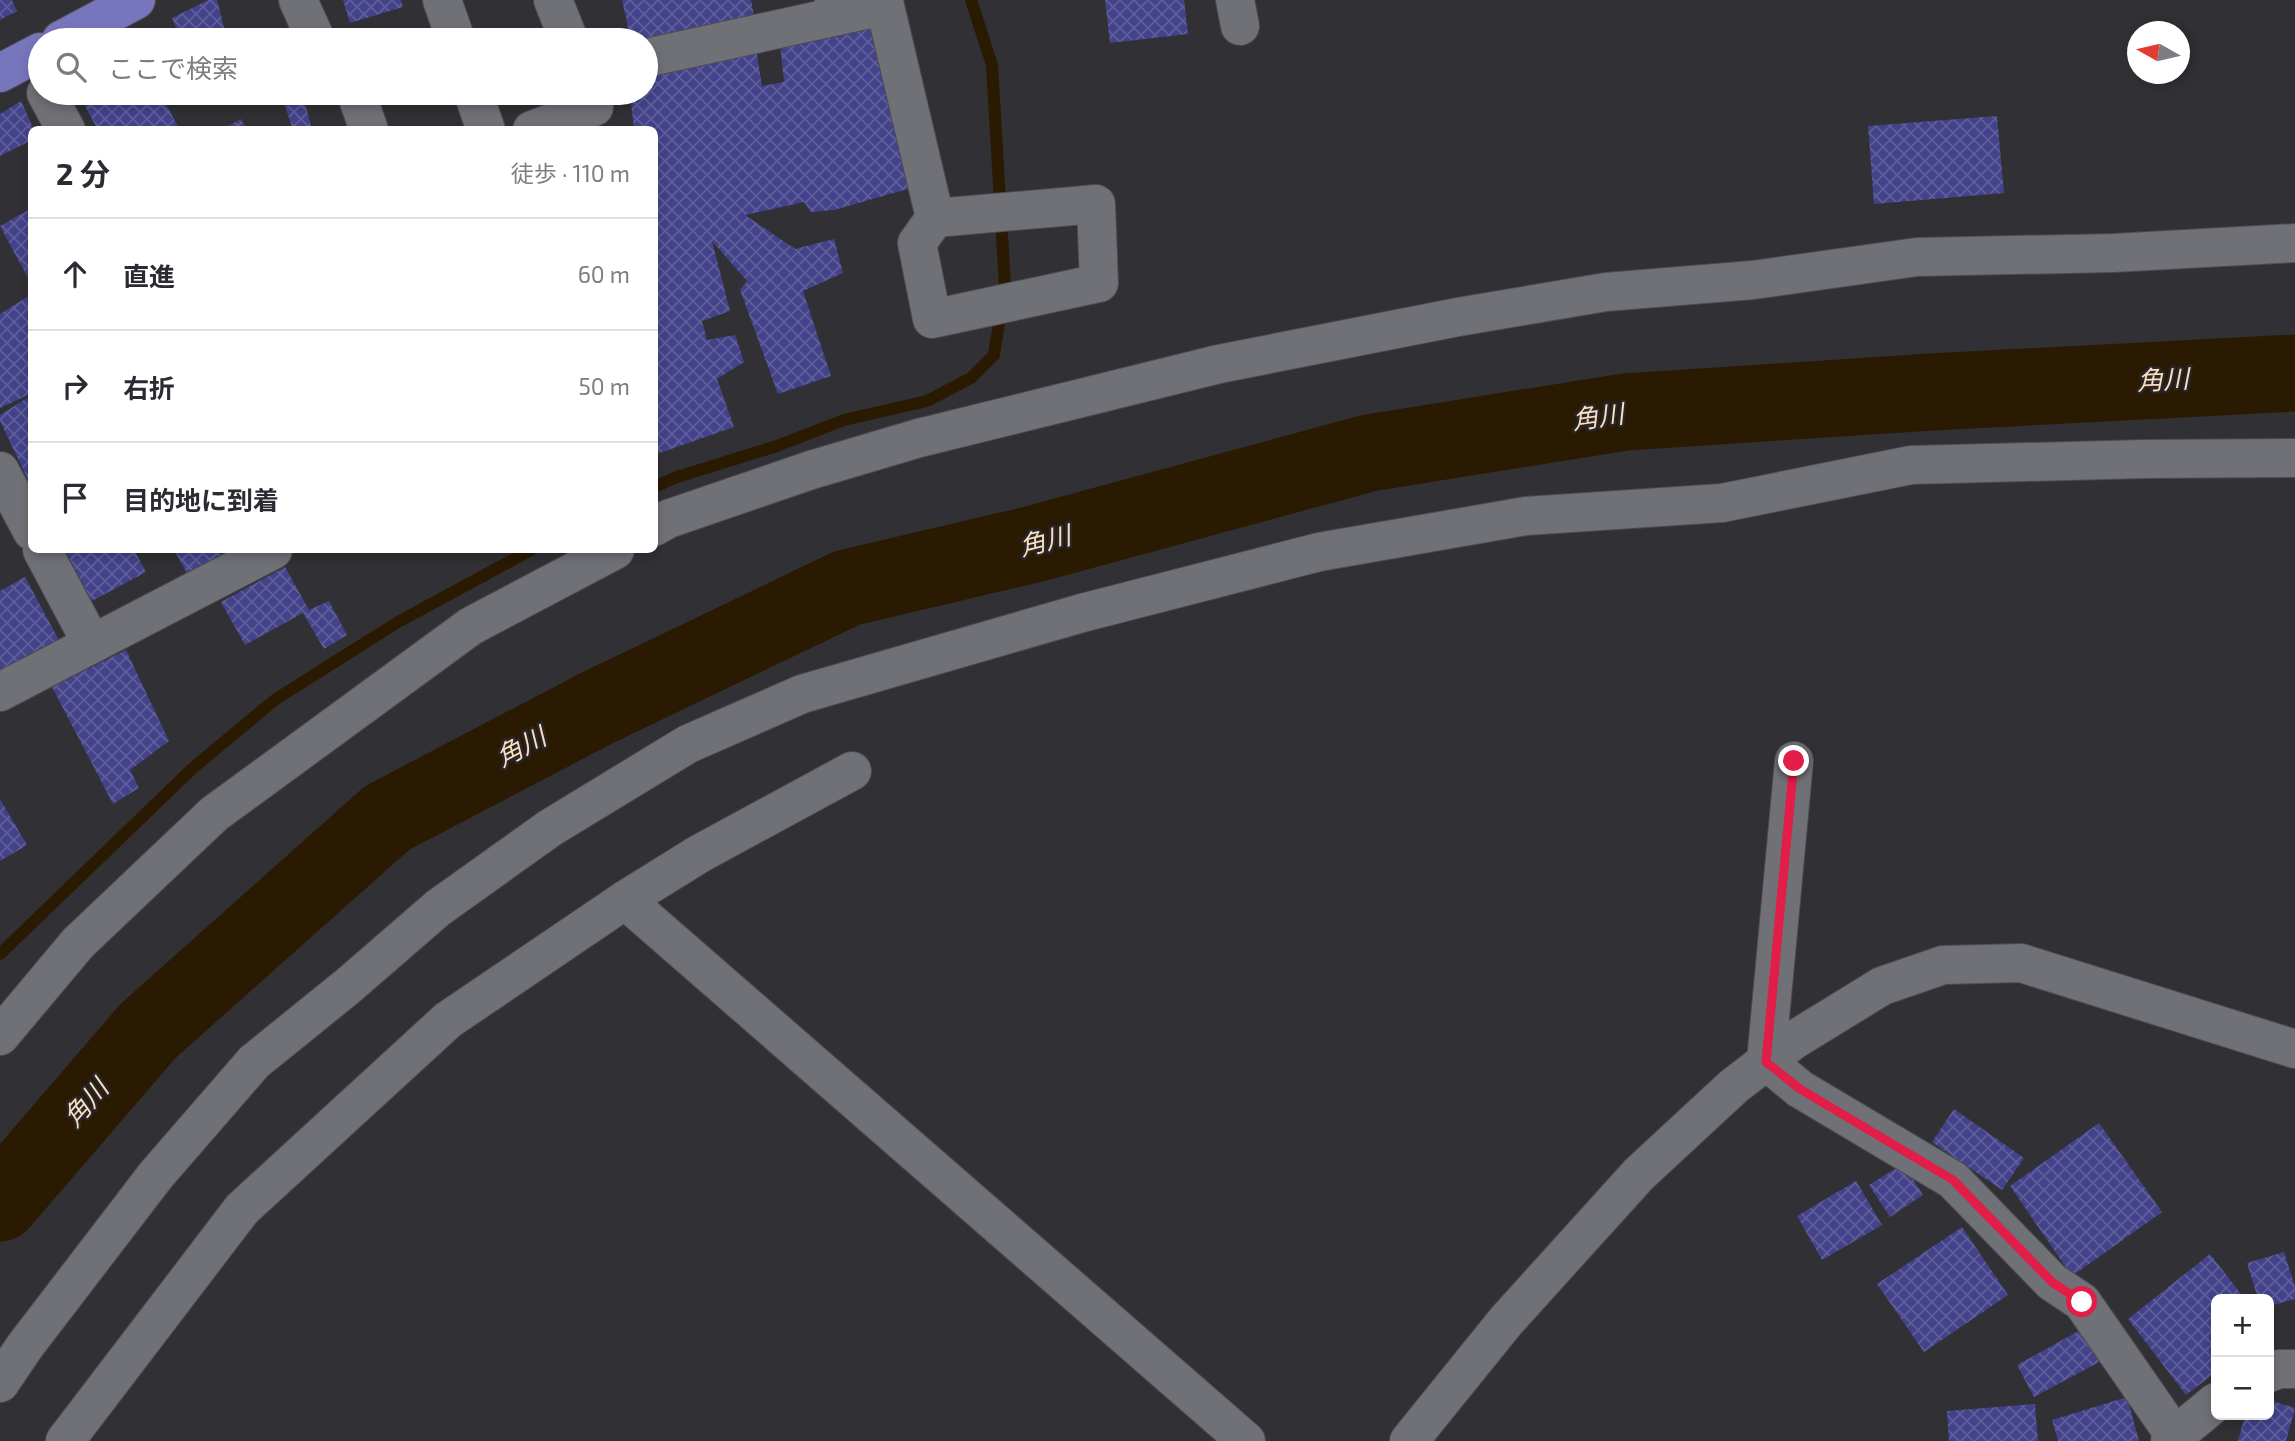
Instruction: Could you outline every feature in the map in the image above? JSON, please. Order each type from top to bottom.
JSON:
[{"type":"main road","points":[[84,28],[136,0]]},
{"type":"street","points":[[298,0],[311,28]]},
{"type":"street","points":[[442,0],[452,28]]},
{"type":"street","points":[[553,0],[564,28]]},
{"type":"street","points":[[658,55],[836,8],[885,6],[935,218],[917,243],[932,319],[1099,283],[1096,204],[935,218]]},
{"type":"street","points":[[52,105],[64,126]]},
{"type":"street","points":[[360,105],[368,126]]},
{"type":"street","points":[[477,105],[485,126]]},
{"type":"street","points":[[544,126],[594,107],[593,105]]},
{"type":"street","points":[[658,525],[798,475],[919,438],[1219,364],[1458,317],[1606,292],[1753,280],[1917,257],[2112,253],[2295,243]]},
{"type":"street","points":[[0,1383],[25,1346],[156,1175],[254,1062],[438,908],[550,828],[688,744],[802,694],[1082,612],[1319,552],[1526,516],[1722,503],[1911,465],[2295,458]]},
{"type":"street","points":[[0,471],[28,523]]},
{"type":"street","points":[[43,553],[92,644]]},
{"type":"street","points":[[0,692],[267,553]]},
{"type":"street","points":[[0,1036],[78,943],[214,814],[471,626],[609,553]]},
{"type":"street","points":[[1766,1062],[1794,761]]},
{"type":"street","points":[[65,1441],[242,1209],[448,1020],[625,900],[699,854],[852,771]]},
{"type":"street","points":[[625,900],[1246,1441]]},
{"type":"street","points":[[1409,1441],[1506,1321],[1639,1174],[1734,1086],[1794,1040],[1882,986],[1943,965],[2021,963],[2295,1049]]},
{"type":"street","points":[[1766,1062],[1800,1089],[1953,1180],[2052,1282],[2082,1302],[2173,1439],[2211,1406]]},
{"type":"street","points":[[2274,1372],[2295,1369]]},
{"type":"building","points":[[0,0],[12,0],[17,11],[0,20]]},
{"type":"building","points":[[208,0],[217,0],[224,28],[176,28],[172,18]]},
{"type":"building","points":[[343,0],[401,0],[403,7],[350,23]]},
{"type":"building","points":[[622,0],[751,0],[756,26],[658,38],[658,28],[628,28]]},
{"type":"building","points":[[1105,0],[1184,0],[1188,34],[1110,43]]},
{"type":"building","points":[[883,25],[911,188],[834,210],[811,212],[804,202],[745,215],[795,249],[834,239],[843,273],[803,291],[831,376],[778,394],[740,290],[747,281],[712,241],[730,311],[702,321],[707,340],[735,335],[744,362],[717,379],[734,427],[658,454],[658,126],[634,126],[631,105],[658,105],[658,66],[756,49],[762,86],[784,82],[780,44]]},
{"type":"building","points":[[21,101],[32,126],[28,126],[28,142],[0,156],[0,114]]},
{"type":"building","points":[[84,105],[166,105],[178,126],[96,126]]},
{"type":"building","points":[[306,105],[311,126],[292,126],[285,106]]},
{"type":"building","points":[[1997,116],[2004,193],[1874,204],[1868,126]]},
{"type":"building","points":[[241,119],[245,126],[228,126]]},
{"type":"building","points":[[28,210],[28,278],[0,226]]},
{"type":"building","points":[[28,296],[28,395],[0,408],[0,314]]},
{"type":"building","points":[[28,398],[28,480],[0,421],[0,415]]},
{"type":"building","points":[[67,553],[136,553],[146,572],[92,601]]},
{"type":"building","points":[[176,553],[221,555],[187,573]]},
{"type":"building","points":[[285,567],[309,610],[329,601],[347,635],[324,649],[303,613],[245,645],[221,602]]},
{"type":"building","points":[[25,577],[60,642],[0,675],[0,591]]},
{"type":"building","points":[[126,650],[169,741],[130,770],[139,788],[113,804],[52,687]]},
{"type":"building","points":[[0,799],[27,845],[0,861]]},
{"type":"building","points":[[1954,1109],[2024,1158],[2002,1190],[1932,1142]]},
{"type":"building","points":[[2099,1123],[2162,1212],[2072,1276],[2010,1186]]},
{"type":"building","points":[[1903,1164],[1923,1195],[1890,1217],[1869,1185]]},
{"type":"building","points":[[1856,1181],[1882,1225],[1822,1260],[1797,1216]]},
{"type":"building","points":[[1962,1227],[2008,1295],[1924,1352],[1877,1284]]},
{"type":"building","points":[[2284,1252],[2295,1287],[2295,1299],[2274,1305],[2274,1294],[2256,1294],[2247,1263]]},
{"type":"building","points":[[2210,1254],[2241,1294],[2211,1294],[2211,1376],[2186,1395],[2128,1319]]},
{"type":"building","points":[[2086,1327],[2103,1360],[2034,1397],[2017,1365]]},
{"type":"building","points":[[2127,1397],[2139,1441],[2058,1441],[2052,1420]]},
{"type":"building","points":[[2274,1402],[2295,1408],[2286,1441],[2238,1441],[2244,1420],[2274,1420]]},
{"type":"building","points":[[2035,1404],[2038,1441],[1949,1441],[1947,1411]]},
{"type":"waterway","points":[[658,485],[777,446],[844,420],[927,401],[971,378],[994,355],[1005,286],[992,65],[971,0]]},
{"type":"waterway","name":"角川","points":[[0,1203],[148,1031],[387,818],[597,708],[847,588],[1034,544],[1369,453],[1625,412],[1932,392],[2295,373]]},
{"type":"waterway","points":[[0,954],[194,767],[276,699],[398,622],[525,553]]},
{"type":"route","points":[[1794,761],[1766,1062],[1800,1089],[1953,1180],[2052,1282],[2082,1302]]}]
